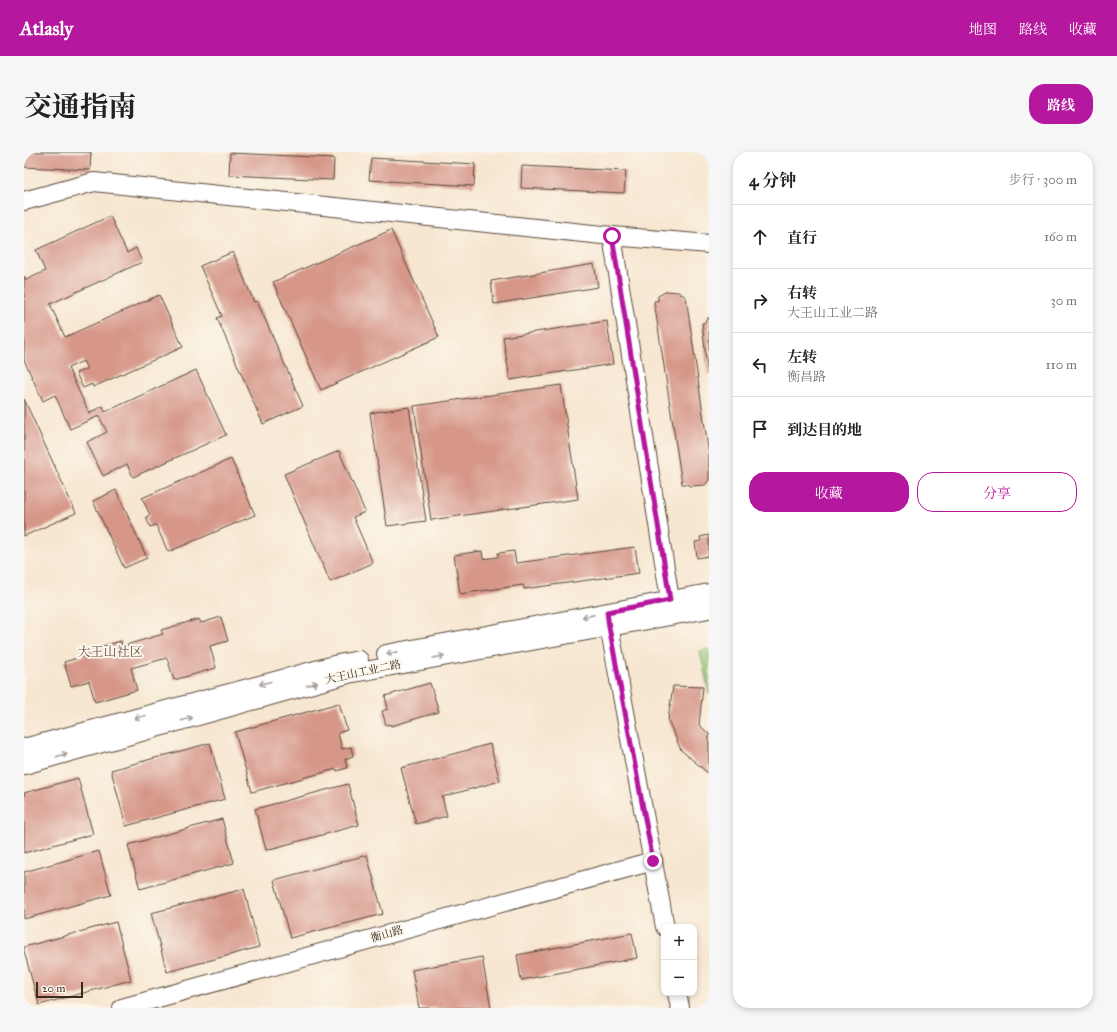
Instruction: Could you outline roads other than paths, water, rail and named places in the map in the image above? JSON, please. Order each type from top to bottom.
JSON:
[{"type":"street","points":[[24,201],[94,182],[612,236],[709,244]]},
{"type":"street","points":[[612,236],[671,608]]},
{"type":"street","name":"大王山工业二路","points":[[24,765],[348,674],[671,608],[709,593]]},
{"type":"street","name":"大王山工业二路","points":[[671,608],[709,609]]},
{"type":"street","points":[[608,620],[664,924]]},
{"type":"street","name":"大王山工业二路","points":[[24,748],[338,664],[608,620]]},
{"type":"street","name":"衡山路","points":[[122,1008],[653,861]]},
{"type":"street","points":[[678,996],[680,1008]]},
{"type":"district","name":"大王山社区","points":[[110,652]]}]
